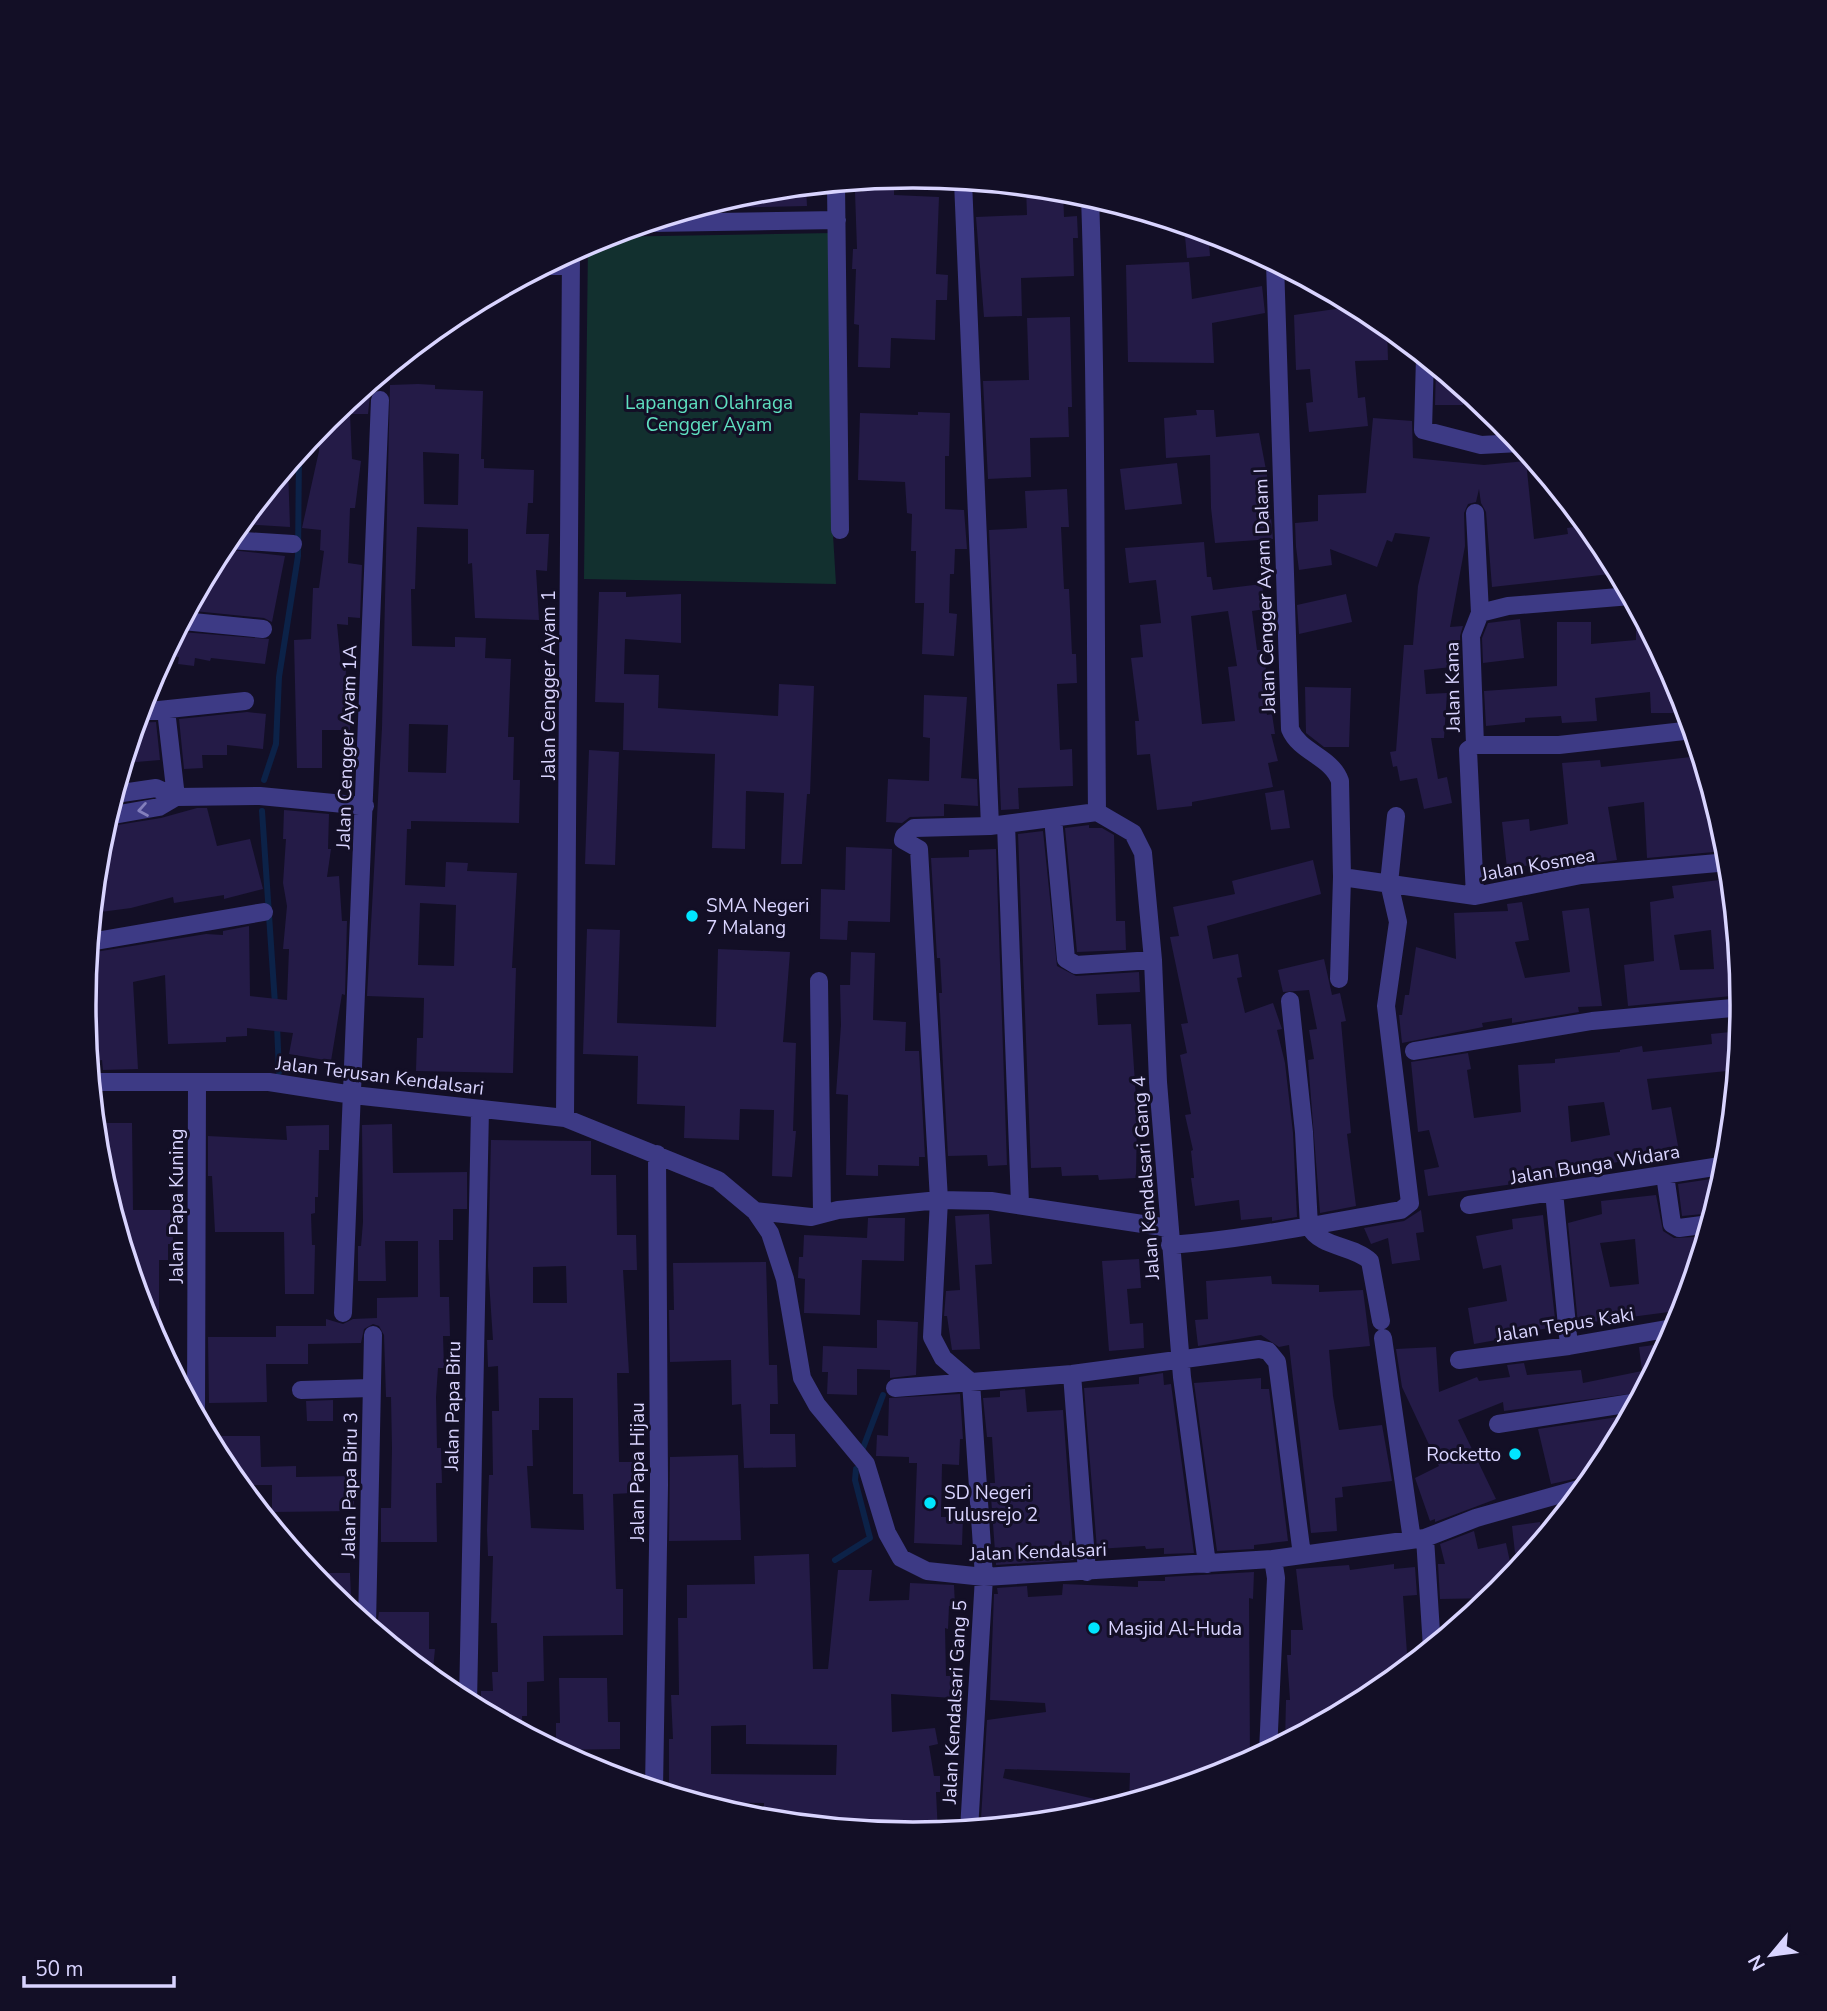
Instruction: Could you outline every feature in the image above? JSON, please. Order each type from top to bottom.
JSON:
[{"type":"street","points":[[963,190],[1020,1204]]},
{"type":"street","points":[[836,192],[841,530]]},
{"type":"street","points":[[971,1382],[943,1358],[932,1337],[939,1200],[919,849],[903,840],[914,828],[998,825],[1097,812],[1096,384],[1090,208]]},
{"type":"street","points":[[681,222],[837,220]]},
{"type":"street","name":"Jalan Cengger Ayam 1","points":[[565,1118],[571,264]]},
{"type":"street","name":"Jalan Cengger Ayam Dalam I","points":[[1275,273],[1290,729],[1300,745],[1337,773],[1342,877],[1339,979]]},
{"type":"street","points":[[1425,368],[1423,430],[1481,445],[1506,444]]},
{"type":"street","name":"Jalan Cengger Ayam 1A","points":[[343,1313],[380,400]]},
{"type":"street","name":"Jalan Kana","points":[[1475,513],[1480,613],[1471,636],[1475,745],[1468,750],[1475,896]]},
{"type":"street","points":[[241,541],[293,544]]},
{"type":"street","points":[[1480,613],[1508,606],[1621,597]]},
{"type":"street","points":[[193,622],[263,629]]},
{"type":"street","points":[[151,711],[245,701]]},
{"type":"street","points":[[166,710],[176,796]]},
{"type":"street","points":[[1475,745],[1559,745],[1683,731]]},
{"type":"street","points":[[124,793],[156,788],[176,796],[260,796],[365,806]]},
{"type":"street","points":[[119,814],[159,807],[176,796]]},
{"type":"street","name":"Jalan Kendalsari Gang 4","points":[[1097,812],[1131,831],[1139,841],[1153,960],[1169,1236],[1180,1359],[1207,1564]]},
{"type":"street","points":[[755,1211],[811,1217],[838,1210],[939,1200],[1020,1204],[1169,1236],[1213,1241],[1401,1210],[1409,1205],[1412,1199],[1401,1144],[1386,1006],[1398,922],[1392,884],[1396,816]]},
{"type":"street","points":[[1053,818],[1066,959],[1076,965],[1153,960]]},
{"type":"street","name":"Jalan Kosmea","points":[[1342,877],[1475,896],[1581,875],[1718,863]]},
{"type":"street","points":[[99,940],[264,912]]},
{"type":"street","points":[[819,981],[822,1214]]},
{"type":"street","points":[[1290,1002],[1304,1132],[1310,1226],[1318,1238],[1357,1252],[1370,1261],[1418,1539],[1431,1638]]},
{"type":"street","points":[[1414,1051],[1592,1021],[1731,1008]]},
{"type":"street","name":"Jalan Terusan Kendalsari","points":[[100,1082],[269,1082],[353,1095],[565,1118],[657,1154]]},
{"type":"street","name":"Jalan Papa Kuning","points":[[196,1395],[197,1082]]},
{"type":"street","name":"Jalan Papa Biru","points":[[468,1691],[480,1109]]},
{"type":"street","name":"Jalan Kendalsari","points":[[657,1154],[718,1180],[755,1211],[771,1233],[778,1254],[802,1378],[817,1405],[866,1464],[892,1544],[901,1558],[914,1567],[984,1577],[1273,1559],[1418,1539],[1476,1518],[1570,1491]]},
{"type":"street","name":"Jalan Papa Hijau","points":[[654,1780],[659,1485],[657,1154]]},
{"type":"street","name":"Jalan Bunga Widara","points":[[1469,1205],[1715,1167]]},
{"type":"street","points":[[1665,1175],[1672,1224],[1682,1228],[1700,1225]]},
{"type":"street","points":[[1554,1192],[1569,1346]]},
{"type":"street","name":"Jalan Tepus Kaki","points":[[1459,1360],[1569,1346],[1664,1330]]},
{"type":"street","name":"Jalan Papa Biru 3","points":[[367,1613],[373,1335]]},
{"type":"street","points":[[895,1388],[1072,1374],[1259,1349],[1273,1355],[1277,1362],[1302,1555]]},
{"type":"street","points":[[1072,1374],[1087,1572]]},
{"type":"street","name":"Jalan Kendalsari Gang 5","points":[[970,1821],[984,1577],[971,1382]]},
{"type":"street","name":"Jalan Papa Biru 3","points":[[301,1390],[371,1388]]},
{"type":"street","points":[[1498,1424],[1626,1404]]},
{"type":"street","points":[[1269,1741],[1276,1578],[1273,1559]]},
{"type":"green space","name":"Lapangan Olahraga Cengger Ayam","points":[[833,233],[831,502],[836,584],[584,579],[588,256],[639,236]]},
{"type":"building","points":[[894,189],[894,195],[939,197],[936,274],[948,275],[947,300],[936,300],[935,340],[891,338],[890,368],[858,367],[859,325],[854,324],[856,269],[852,269],[853,249],[857,249],[855,192]]},
{"type":"building","points":[[806,195],[807,206],[739,208]]},
{"type":"building","points":[[1026,196],[1063,202],[1064,217],[1077,216],[1078,238],[1073,238],[1074,276],[1021,278],[1022,316],[984,317],[976,217],[1027,215]]},
{"type":"building","points":[[1185,235],[1209,244],[1210,256],[1187,258]]},
{"type":"building","points":[[1189,262],[1192,299],[1262,286],[1265,313],[1212,323],[1214,363],[1128,362],[1126,265]]},
{"type":"building","points":[[1339,308],[1387,340],[1388,360],[1355,361],[1358,398],[1365,397],[1368,426],[1309,432],[1306,403],[1313,402],[1310,369],[1296,370],[1294,315]]},
{"type":"building","points":[[1070,317],[1072,407],[1068,407],[1069,437],[1030,438],[1031,477],[988,479],[983,381],[1029,380],[1027,318]]},
{"type":"building","points":[[1436,378],[1463,401],[1463,405],[1435,405]]},
{"type":"building","points":[[390,385],[435,385],[435,389],[483,391],[481,459],[484,459],[484,468],[534,470],[533,503],[528,503],[526,534],[549,534],[547,571],[536,570],[539,620],[475,618],[472,563],[468,564],[468,529],[417,527],[415,589],[411,589],[412,646],[455,647],[455,637],[486,638],[485,658],[511,659],[508,737],[514,737],[513,780],[520,780],[519,823],[411,821],[411,829],[407,829],[405,885],[445,887],[446,862],[468,863],[467,871],[517,873],[512,968],[516,968],[513,1073],[416,1071],[417,1038],[423,1038],[424,998],[367,996],[382,728]],"holes":[[[423,452],[459,454],[458,505],[424,504]],[[409,724],[448,725],[446,773],[408,772]],[[420,903],[456,905],[454,966],[418,965]]]},
{"type":"building","points":[[370,396],[368,414],[351,414]]},
{"type":"building","points":[[1196,410],[1214,410],[1216,437],[1259,433],[1267,475],[1273,539],[1215,543],[1210,455],[1166,458],[1164,418],[1197,415]]},
{"type":"building","points":[[918,412],[950,413],[949,456],[945,456],[945,509],[964,510],[967,549],[955,549],[954,574],[950,574],[949,613],[957,614],[954,656],[922,654],[924,603],[915,603],[916,551],[911,551],[912,514],[907,513],[905,482],[858,480],[860,413],[918,415]]},
{"type":"building","points":[[350,415],[352,459],[361,461],[355,508],[350,508],[348,563],[362,565],[360,618],[348,617],[348,625],[337,624],[341,666],[346,667],[345,701],[350,701],[350,730],[322,730],[322,768],[297,768],[294,640],[311,639],[313,588],[319,588],[324,551],[320,550],[321,530],[302,528],[319,446]]},
{"type":"building","points":[[1373,418],[1412,421],[1413,458],[1484,465],[1523,461],[1526,465],[1534,539],[1568,534],[1567,528],[1574,527],[1574,524],[1607,574],[1492,587],[1486,512],[1481,503],[1479,489],[1476,502],[1468,504],[1464,513],[1465,546],[1450,627],[1463,626],[1460,636],[1461,666],[1424,670],[1426,694],[1447,693],[1444,738],[1431,738],[1438,779],[1447,777],[1452,803],[1424,809],[1417,778],[1400,781],[1390,752],[1396,751],[1404,645],[1413,645],[1418,586],[1430,537],[1395,533],[1392,542],[1387,540],[1377,567],[1330,549],[1332,565],[1299,570],[1295,523],[1318,521],[1318,495],[1366,493]]},
{"type":"building","points":[[1177,463],[1182,504],[1125,510],[1120,469]]},
{"type":"building","points":[[288,480],[290,527],[253,525]]},
{"type":"building","points":[[1067,489],[1069,527],[1061,527],[1064,589],[1069,589],[1072,654],[1076,654],[1077,683],[1057,684],[1060,750],[1072,749],[1073,786],[1018,788],[1019,809],[1001,810],[989,530],[1027,528],[1025,491]]},
{"type":"building","points":[[1204,542],[1207,577],[1211,577],[1213,590],[1262,584],[1265,609],[1252,611],[1257,650],[1264,650],[1266,671],[1262,672],[1267,715],[1272,714],[1275,734],[1271,734],[1278,761],[1268,763],[1273,787],[1192,802],[1192,806],[1157,810],[1150,754],[1137,755],[1135,721],[1139,721],[1131,658],[1143,657],[1140,625],[1161,623],[1156,580],[1129,583],[1125,548]],"holes":[[[1228,611],[1237,666],[1228,667],[1235,721],[1202,724],[1191,616]]]},
{"type":"building","points":[[234,550],[285,556],[272,622],[264,618],[198,611]]},
{"type":"building","points":[[599,592],[626,592],[626,597],[681,594],[681,643],[625,639],[624,674],[659,675],[658,708],[778,716],[779,684],[814,686],[810,794],[807,794],[802,864],[781,864],[784,793],[746,791],[745,849],[712,848],[715,754],[623,750],[624,703],[595,702]]},
{"type":"building","points":[[1346,594],[1352,622],[1299,634],[1297,605]]},
{"type":"building","points":[[1520,619],[1524,658],[1483,663],[1482,638],[1488,623]]},
{"type":"building","points":[[1557,622],[1591,622],[1591,644],[1636,640],[1636,625],[1676,713],[1651,713],[1650,692],[1595,698],[1597,721],[1562,723],[1561,716],[1525,718],[1525,722],[1486,726],[1484,691],[1557,686]]},
{"type":"building","points":[[187,632],[269,639],[265,664],[195,658],[194,666],[178,664],[179,657],[175,657]]},
{"type":"building","points":[[1305,687],[1351,688],[1349,747],[1324,747],[1306,733]]},
{"type":"building","points":[[924,695],[967,697],[961,778],[977,779],[978,806],[944,804],[944,816],[910,817],[902,823],[886,822],[888,779],[929,781],[930,738],[923,737]]},
{"type":"building","points":[[247,712],[266,714],[263,749],[227,745],[227,755],[202,755],[203,768],[184,769],[179,719]]},
{"type":"building","points":[[147,722],[156,722],[160,760],[134,762],[140,743]]},
{"type":"building","points":[[589,750],[619,752],[615,865],[585,864]]},
{"type":"building","points":[[1691,757],[1716,852],[1647,858],[1644,802],[1608,807],[1617,860],[1542,871],[1541,864],[1507,868],[1502,822],[1529,819],[1530,831],[1568,824],[1562,763],[1600,760],[1601,767]]},
{"type":"building","points":[[1284,790],[1290,828],[1271,830],[1265,793]]},
{"type":"building","points":[[197,808],[207,808],[217,846],[250,839],[263,889],[224,899],[224,895],[174,903],[173,897],[131,908],[102,912],[117,825],[161,818]]},
{"type":"building","points":[[284,810],[329,814],[328,849],[331,849],[327,877],[339,876],[342,921],[347,921],[345,995],[342,994],[331,1061],[289,1054],[293,1033],[247,1028],[247,1036],[226,1037],[226,1042],[168,1044],[165,975],[133,982],[138,1069],[103,1070],[102,1060],[98,1059],[98,952],[206,934],[223,935],[223,931],[249,926],[250,996],[287,1000],[289,949],[283,949],[287,906],[283,883],[286,839],[283,839]]},
{"type":"building","points":[[1089,825],[1089,828],[1102,828],[1114,835],[1116,921],[1125,921],[1126,950],[1077,952],[1065,828]]},
{"type":"building","points":[[1043,831],[1057,966],[1076,976],[1139,972],[1140,992],[1096,994],[1098,1025],[1131,1024],[1137,1113],[1136,1178],[1099,1180],[1098,1175],[1062,1176],[1061,1167],[1031,1168],[1018,834]]},
{"type":"building","points":[[846,847],[892,849],[890,922],[848,921],[847,940],[820,939],[821,889],[845,890]]},
{"type":"building","points":[[996,849],[1007,1165],[988,1166],[987,1155],[948,1156],[939,993],[942,993],[940,958],[937,958],[931,858],[969,857],[969,850]]},
{"type":"building","points":[[1313,860],[1321,894],[1207,926],[1213,959],[1238,954],[1242,977],[1237,978],[1245,1013],[1273,1003],[1282,1029],[1277,1030],[1285,1063],[1293,1133],[1297,1217],[1272,1221],[1272,1217],[1241,1220],[1239,1200],[1195,1206],[1191,1178],[1194,1178],[1193,1150],[1185,1115],[1191,1114],[1180,1055],[1187,1053],[1181,1024],[1188,1023],[1170,937],[1179,936],[1173,907],[1235,894],[1232,881]]},
{"type":"building","points":[[1721,880],[1731,996],[1628,1006],[1624,965],[1654,961],[1650,902],[1674,898],[1672,886]],"holes":[[[1711,930],[1714,969],[1680,970],[1674,935]]]},
{"type":"building","points":[[1522,902],[1529,940],[1515,942],[1525,978],[1570,972],[1562,911],[1589,908],[1602,1006],[1578,1007],[1579,1012],[1512,1023],[1512,1018],[1482,1023],[1483,1027],[1402,1043],[1399,1015],[1402,1015],[1405,995],[1409,995],[1416,947],[1456,959],[1454,913],[1508,911],[1507,904]]},
{"type":"building","points":[[587,929],[620,930],[617,1023],[716,1027],[718,949],[790,952],[783,1042],[796,1043],[793,1131],[796,1131],[792,1177],[772,1176],[774,1110],[740,1109],[739,1140],[684,1138],[685,1106],[637,1104],[638,1056],[583,1054]]},
{"type":"building","points":[[851,952],[875,953],[873,1020],[906,1022],[905,1051],[919,1051],[925,1157],[919,1157],[919,1166],[878,1165],[878,1176],[846,1175],[848,1095],[836,1094],[841,1025],[840,985],[850,985]]},
{"type":"building","points":[[1324,959],[1332,995],[1340,993],[1346,1021],[1341,1022],[1351,1133],[1347,1134],[1356,1206],[1320,1213],[1308,1060],[1314,1059],[1309,1030],[1317,1029],[1309,990],[1283,992],[1278,970]]},
{"type":"building","points":[[1730,1032],[1728,1071],[1647,1079],[1652,1110],[1671,1107],[1680,1157],[1664,1161],[1663,1154],[1573,1170],[1574,1176],[1527,1180],[1428,1196],[1424,1170],[1439,1167],[1429,1130],[1418,1132],[1411,1062],[1468,1053],[1471,1069],[1467,1070],[1474,1118],[1521,1112],[1518,1065],[1555,1063],[1555,1059],[1620,1052],[1642,1046],[1643,1052],[1712,1044],[1711,1034]],"holes":[[[1604,1102],[1610,1135],[1571,1142],[1568,1106]]]},
{"type":"building","points":[[105,1123],[132,1123],[133,1210],[172,1210],[173,1244],[168,1244],[168,1260],[159,1260],[159,1320],[124,1217]]},
{"type":"building","points":[[392,1124],[393,1173],[467,1172],[467,1209],[453,1209],[453,1240],[439,1240],[440,1297],[449,1297],[450,1336],[443,1336],[444,1368],[438,1368],[436,1397],[437,1448],[441,1448],[442,1483],[436,1483],[437,1542],[381,1542],[381,1508],[391,1508],[392,1448],[391,1397],[386,1397],[384,1335],[379,1326],[373,1324],[364,1329],[361,1343],[308,1344],[308,1364],[266,1364],[267,1402],[209,1403],[208,1337],[276,1337],[276,1326],[326,1326],[326,1319],[343,1324],[353,1319],[377,1318],[377,1298],[418,1297],[418,1241],[385,1241],[386,1281],[358,1281],[358,1246],[361,1246],[363,1222],[362,1125]]},
{"type":"building","points":[[329,1125],[329,1150],[319,1150],[318,1197],[315,1197],[315,1213],[311,1214],[312,1245],[315,1245],[314,1294],[285,1294],[284,1232],[215,1232],[212,1176],[208,1176],[208,1136],[287,1140],[286,1126]]},
{"type":"building","points":[[491,1140],[591,1141],[591,1175],[616,1175],[617,1235],[636,1235],[637,1270],[623,1270],[629,1373],[617,1373],[619,1462],[632,1462],[632,1493],[613,1494],[616,1589],[623,1589],[623,1635],[543,1636],[544,1681],[527,1682],[527,1716],[522,1716],[522,1722],[481,1698],[481,1691],[493,1691],[492,1672],[498,1672],[497,1623],[491,1623],[493,1556],[488,1556],[487,1530],[489,1475],[493,1475],[492,1411],[499,1411],[498,1366],[488,1367],[487,1340],[493,1340],[488,1266]],"holes":[[[566,1266],[567,1303],[533,1303],[533,1267]],[[539,1398],[573,1398],[573,1494],[583,1494],[584,1530],[531,1528],[527,1466],[533,1466],[532,1430],[539,1430]]]},
{"type":"building","points":[[1712,1179],[1704,1214],[1682,1216],[1678,1184]]},
{"type":"building","points":[[1656,1195],[1663,1231],[1674,1238],[1694,1237],[1695,1243],[1671,1312],[1578,1324],[1568,1223],[1602,1214],[1601,1201]],"holes":[[[1635,1239],[1639,1284],[1610,1287],[1600,1243]]]},
{"type":"building","points":[[1421,1210],[1424,1232],[1416,1233],[1420,1260],[1392,1264],[1388,1238],[1371,1244],[1364,1228],[1404,1221]]},
{"type":"building","points":[[989,1214],[992,1264],[975,1265],[980,1349],[952,1350],[947,1316],[944,1316],[946,1291],[960,1290],[955,1216]]},
{"type":"building","points":[[1543,1215],[1556,1327],[1518,1333],[1519,1341],[1503,1343],[1502,1339],[1474,1344],[1468,1308],[1507,1301],[1501,1265],[1483,1269],[1476,1236],[1513,1229],[1512,1219]]},
{"type":"building","points":[[868,1218],[905,1218],[904,1261],[862,1260],[860,1315],[804,1313],[805,1279],[798,1278],[804,1235],[867,1238]]},
{"type":"building","points":[[1139,1259],[1141,1288],[1127,1289],[1130,1324],[1143,1323],[1144,1348],[1109,1351],[1102,1261]]},
{"type":"building","points":[[766,1262],[769,1365],[777,1365],[778,1404],[770,1404],[770,1434],[795,1434],[796,1467],[744,1468],[741,1404],[732,1405],[731,1360],[670,1362],[669,1310],[674,1310],[673,1263]]},
{"type":"building","points":[[1271,1276],[1272,1284],[1319,1285],[1319,1292],[1363,1290],[1370,1346],[1329,1350],[1333,1396],[1339,1430],[1382,1425],[1392,1481],[1342,1487],[1343,1497],[1335,1498],[1337,1531],[1311,1533],[1289,1345],[1279,1347],[1261,1335],[1198,1346],[1195,1320],[1208,1319],[1206,1281]]},
{"type":"building","points":[[877,1320],[918,1322],[916,1375],[890,1378],[890,1370],[857,1369],[857,1395],[827,1394],[828,1372],[822,1372],[823,1346],[877,1348]]},
{"type":"building","points":[[1656,1345],[1632,1394],[1504,1411],[1503,1402],[1458,1420],[1496,1499],[1435,1522],[1435,1519],[1430,1521],[1415,1478],[1439,1466],[1402,1387],[1396,1349],[1436,1347],[1439,1392],[1477,1377],[1479,1381],[1510,1377],[1507,1365],[1524,1363],[1527,1375],[1581,1370],[1583,1383],[1642,1371],[1639,1347]]},
{"type":"building","points":[[1163,1373],[1164,1385],[1171,1384],[1194,1553],[1164,1554],[1164,1548],[1146,1549],[1145,1546],[1097,1549],[1084,1388],[1139,1384],[1139,1377]]},
{"type":"building","points":[[1261,1378],[1261,1389],[1269,1389],[1288,1541],[1254,1545],[1254,1549],[1217,1551],[1194,1383]]},
{"type":"building","points":[[1025,1389],[1027,1412],[1063,1410],[1074,1560],[996,1565],[990,1483],[995,1483],[992,1437],[987,1437],[983,1398],[1000,1397],[1000,1391]]},
{"type":"building","points":[[960,1394],[963,1439],[960,1439],[959,1465],[942,1464],[941,1517],[963,1517],[962,1545],[914,1543],[917,1463],[909,1463],[909,1457],[876,1456],[877,1435],[888,1436],[889,1398]]},
{"type":"building","points":[[333,1400],[333,1421],[307,1421],[306,1401]]},
{"type":"building","points":[[1619,1417],[1580,1478],[1551,1484],[1538,1429]]},
{"type":"building","points":[[219,1436],[260,1436],[261,1467],[296,1466],[296,1477],[354,1476],[354,1511],[272,1512],[272,1485],[252,1485]]},
{"type":"building","points":[[738,1455],[741,1540],[669,1541],[670,1457]]},
{"type":"building","points":[[1540,1522],[1541,1529],[1520,1552],[1515,1553],[1512,1526]]},
{"type":"building","points":[[1474,1531],[1478,1549],[1506,1543],[1510,1563],[1475,1598],[1440,1599],[1438,1564],[1445,1564],[1440,1544]]},
{"type":"building","points":[[809,1554],[813,1669],[828,1669],[838,1570],[872,1570],[869,1601],[909,1600],[910,1583],[954,1585],[955,1606],[949,1606],[948,1629],[945,1628],[946,1676],[954,1676],[953,1698],[891,1694],[892,1732],[935,1728],[938,1744],[929,1746],[934,1776],[940,1776],[940,1792],[936,1792],[937,1822],[860,1821],[807,1816],[764,1809],[764,1803],[735,1803],[669,1785],[669,1739],[673,1739],[671,1695],[679,1695],[678,1618],[687,1618],[687,1585],[755,1584],[754,1556]],"holes":[[[746,1725],[746,1744],[837,1745],[836,1775],[711,1774],[711,1726]]]},
{"type":"building","points":[[1394,1564],[1394,1569],[1415,1567],[1417,1595],[1403,1596],[1407,1657],[1368,1685],[1285,1733],[1286,1700],[1290,1700],[1287,1655],[1291,1655],[1291,1630],[1303,1630],[1296,1569],[1349,1565],[1350,1570]]},
{"type":"building","points":[[1254,1572],[1253,1599],[1249,1598],[1250,1750],[1226,1761],[1129,1794],[1130,1773],[1005,1769],[1003,1778],[1101,1800],[1020,1816],[981,1819],[987,1720],[1046,1712],[1045,1703],[990,1700],[994,1594],[998,1594],[997,1588],[1027,1586],[1028,1597],[1062,1595],[1063,1584],[1138,1587],[1138,1581],[1165,1581],[1165,1577]]},
{"type":"building","points":[[327,1573],[350,1573],[350,1596]]},
{"type":"building","points":[[379,1612],[429,1612],[429,1649],[435,1649],[433,1666],[416,1654],[377,1622]]},
{"type":"building","points":[[559,1678],[607,1678],[608,1722],[620,1722],[620,1749],[577,1750],[556,1740],[556,1723],[560,1723]]},
{"type":"waterway","points":[[264,780],[276,744],[279,677],[298,556],[299,467]]},
{"type":"waterway","points":[[262,811],[275,1004]]},
{"type":"waterway","points":[[277,1025],[279,1072]]},
{"type":"waterway","points":[[863,1448],[883,1395]]},
{"type":"waterway","points":[[835,1560],[870,1538],[855,1480],[856,1469]]},
{"type":"place","name":"SMA Negeri 7 Malang","points":[[692,916]]},
{"type":"place","name":"Rocketto","points":[[1515,1454]]},
{"type":"place","name":"SD Negeri Tulusrejo 2","points":[[930,1503]]},
{"type":"place","name":"Masjid Al-Huda","points":[[1094,1628]]}]
